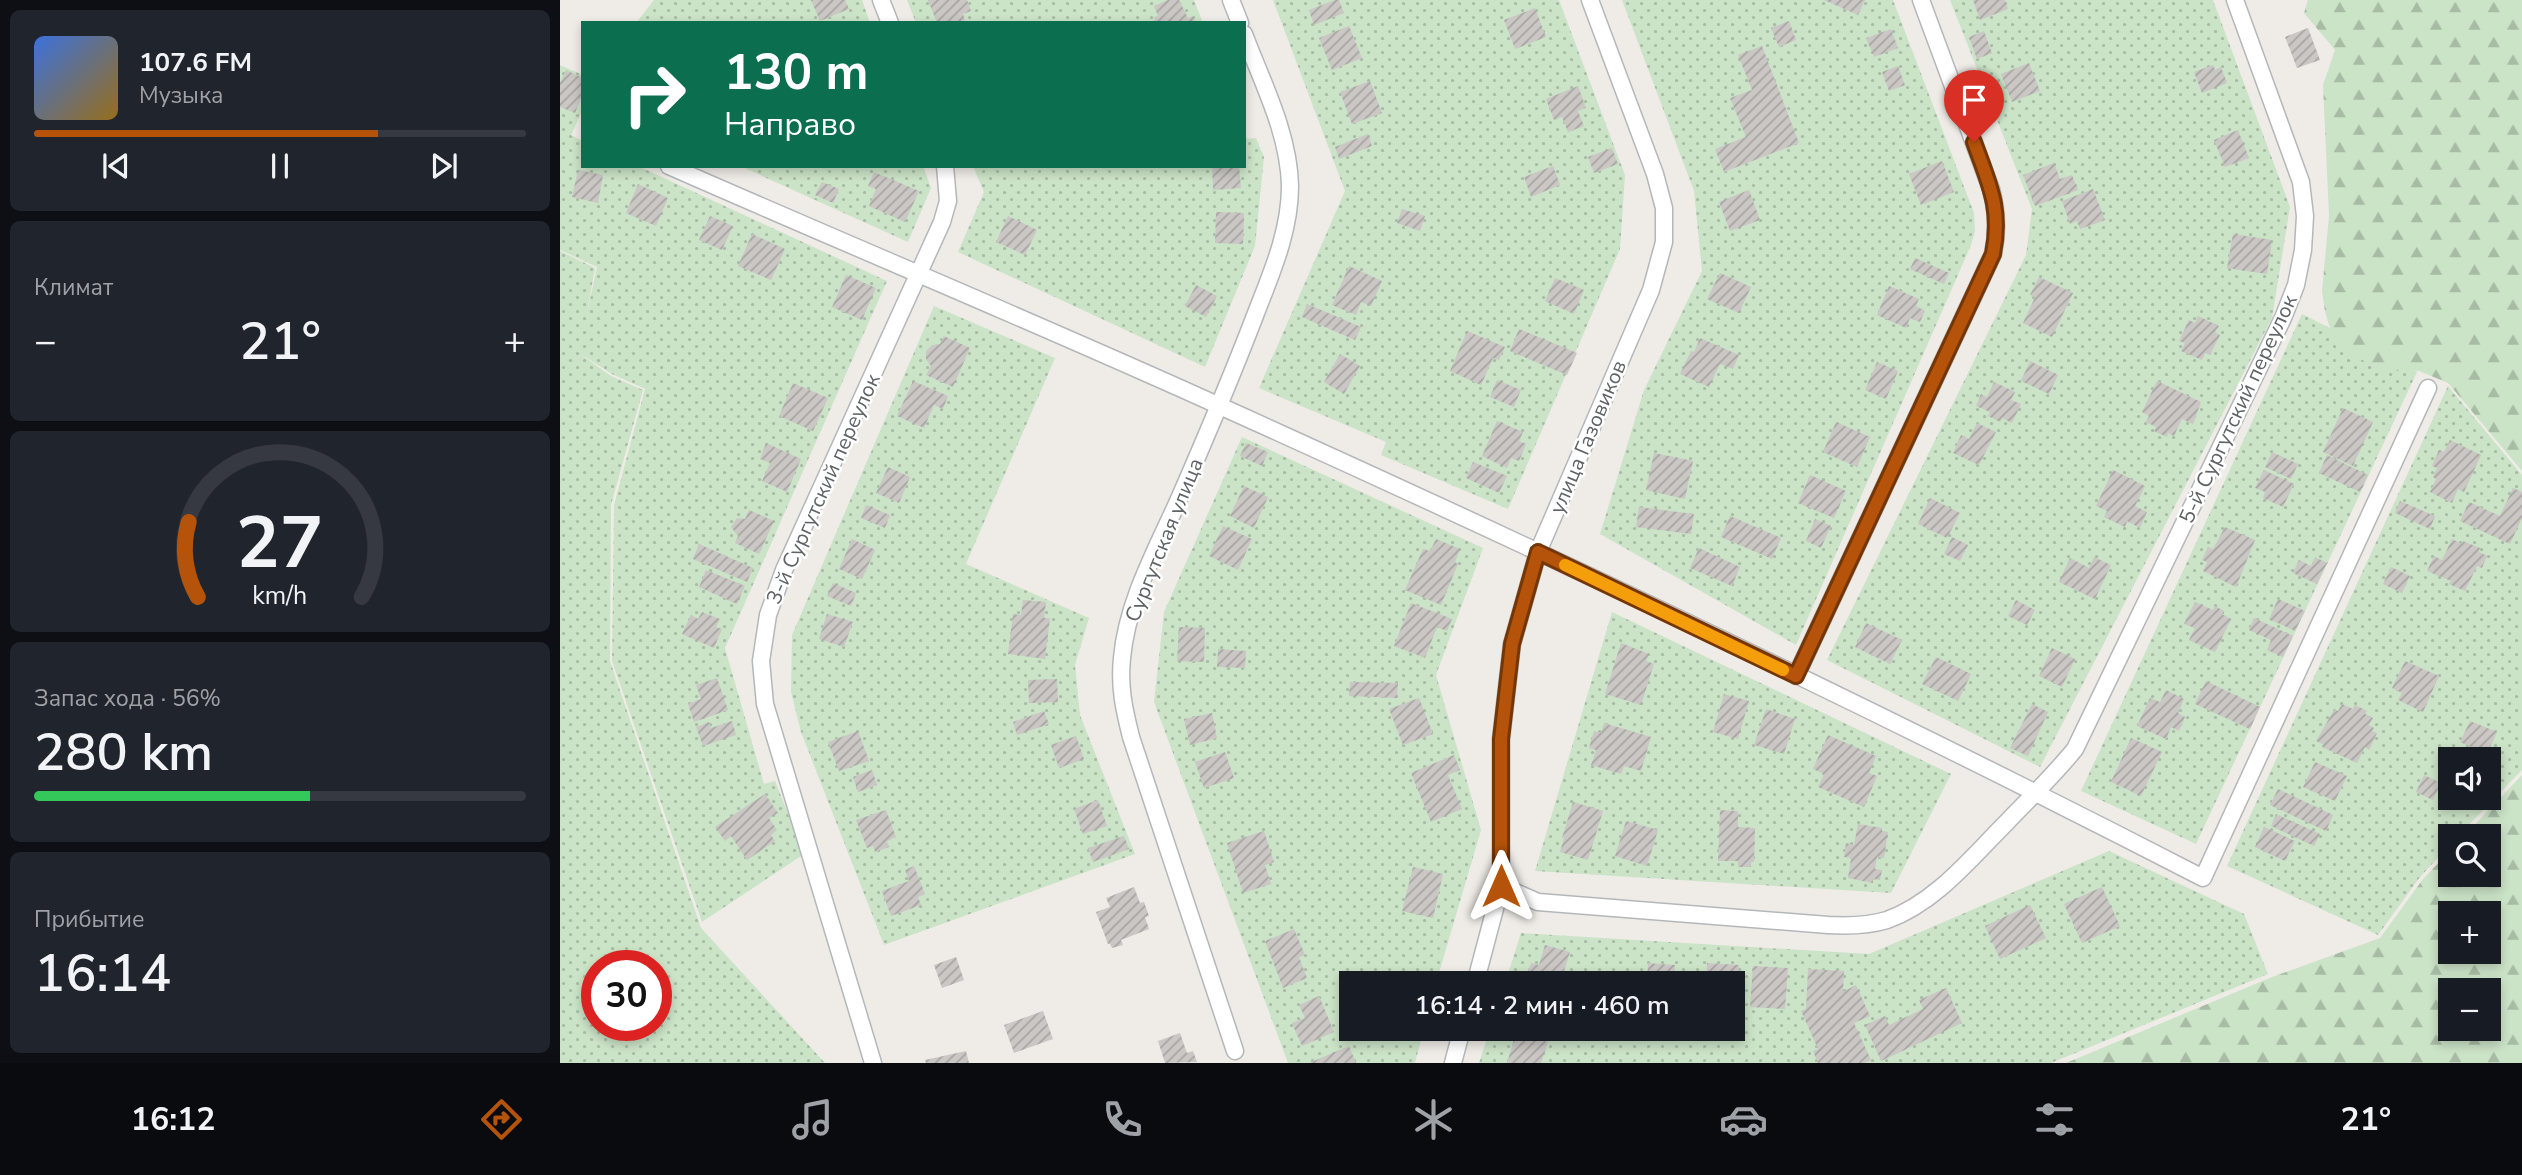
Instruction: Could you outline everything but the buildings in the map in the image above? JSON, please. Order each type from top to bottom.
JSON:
[{"type":"street","points":[[881,0],[889,21]]},
{"type":"street","points":[[1231,0],[1239,21]]},
{"type":"street","name":"улица Газовиков","points":[[1478,971],[1501,886],[1501,739],[1512,644],[1538,552],[1651,290],[1664,242],[1664,208],[1655,174],[1590,0]]},
{"type":"street","points":[[1796,676],[1993,254],[1997,233],[1997,210],[1992,189],[1921,0]]},
{"type":"street","name":"5-й Сургутский переулок","points":[[2036,792],[2075,749],[2283,318],[2296,285],[2303,250],[2301,182],[2235,0]]},
{"type":"street","name":"Сургутская улица","points":[[1235,1051],[1135,750],[1121,697],[1122,657],[1129,620],[1142,582],[1220,405],[1277,259],[1288,220],[1287,154],[1279,125],[1246,39]]},
{"type":"street","points":[[674,168],[1220,405],[1538,552],[2036,792],[2203,878],[2428,388]]},
{"type":"street","name":"3-й Сургутский переулок","points":[[873,1063],[765,704],[761,661],[768,615],[784,570],[942,222],[948,201],[944,168]]},
{"type":"street","points":[[1501,886],[1538,902],[1856,926],[1887,920],[1948,882],[2036,792]]},
{"type":"street","points":[[1453,1063],[1459,1041]]},
{"type":"green space","points":[[654,0],[862,0],[869,21],[638,21]]},
{"type":"green space","points":[[907,0],[1194,0],[1202,21],[915,21]]},
{"type":"green space","points":[[1273,0],[1559,0],[1625,175],[1620,249],[1508,509],[1381,455],[1386,442],[1259,388],[1345,191]]},
{"type":"green space","points":[[1622,0],[1893,0],[1974,213],[1975,231],[1971,245],[1796,645],[1600,534],[1644,390],[1702,271],[1694,191]]},
{"type":"green space","points":[[1950,0],[2213,0],[2290,207],[2272,318],[2040,767],[1827,660],[2026,255],[2032,209]]},
{"type":"green space","points":[[2308,0],[2522,0],[2522,471],[2448,383],[2419,371],[2385,371],[2352,355],[2332,334],[2322,291],[2329,216],[2323,85],[2335,50],[2304,13]]},
{"type":"green space","points":[[560,65],[581,74],[581,113],[571,135],[581,140],[581,168],[642,168],[887,281],[725,648],[764,784],[775,781],[804,854],[702,922],[612,661],[614,505],[645,389],[612,374],[579,353],[611,376],[643,390],[611,505],[610,661],[701,928],[825,1063],[560,1063],[560,251],[595,268],[587,313],[597,267],[560,250]]},
{"type":"green space","points":[[1246,137],[1256,138],[1264,157],[1255,246],[1205,367],[958,252],[984,192],[974,168],[1246,168]]},
{"type":"green space","points":[[744,168],[924,168],[931,188],[908,242]]},
{"type":"green space","points":[[934,306],[1055,358],[966,564],[1089,618],[1075,665],[1080,715],[1135,854],[884,945],[801,732],[791,692],[792,635]]},
{"type":"green space","points":[[2302,314],[2417,372],[2196,844],[2081,791]]},
{"type":"green space","points":[[2448,386],[2522,475],[2522,770],[2501,792],[2501,747],[2438,747],[2438,810],[2483,810],[2470,824],[2438,824],[2438,858],[2420,877],[2378,935],[2227,866]]},
{"type":"green space","points":[[1242,437],[1483,548],[1436,675],[1481,830],[1440,971],[1339,971],[1339,1041],[1421,1041],[1415,1063],[1288,1063],[1154,702],[1164,612]]},
{"type":"green space","points":[[1612,612],[1951,774],[1891,893],[1535,871]]},
{"type":"green space","points":[[2522,775],[2522,1063],[2066,1063],[2272,977],[2380,938],[2423,879],[2438,863],[2438,887],[2501,887],[2501,824],[2475,824],[2489,810],[2501,810],[2501,797]]},
{"type":"green space","points":[[2109,851],[2244,914],[2268,974],[2051,1063],[1479,1063],[1486,1041],[1745,1041],[1745,971],[1509,971],[1521,933],[1869,954]]},
{"type":"slow traffic","points":[[1565,565],[1783,670]]},
{"type":"route","points":[[1501,886],[1501,739],[1512,644],[1538,552],[1796,676],[1993,254],[1997,210],[1974,142]]}]
